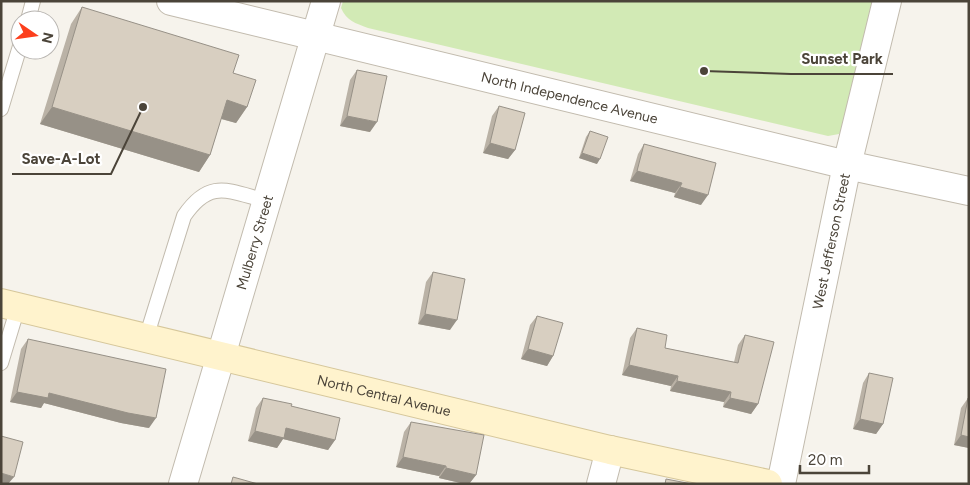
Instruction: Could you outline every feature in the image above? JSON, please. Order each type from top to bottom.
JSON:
[{"type":"main road","name":"North Central Avenue","points":[[10,305],[610,450],[768,484]]},
{"type":"street","name":"North Independence Avenue","points":[[171,1],[847,165],[969,191]]},
{"type":"street","name":"Mulberry Street","points":[[184,484],[326,1]]},
{"type":"street","name":"West Jefferson Street","points":[[781,484],[847,165],[887,1]]},
{"type":"street","points":[[601,484],[610,450]]},
{"type":"lane","points":[[1,109],[16,60]]},
{"type":"lane","points":[[146,338],[184,216],[192,203],[205,193],[216,190],[230,191],[267,200]]},
{"type":"lane","points":[[1,363],[10,305]]},
{"type":"green space","points":[[343,1],[872,1],[845,124],[839,134],[828,136],[368,28],[355,23],[346,16],[341,8]]},
{"type":"building","points":[[82,7],[239,55],[233,73],[256,80],[247,107],[227,100],[210,155],[52,107]]},
{"type":"building","points":[[357,70],[387,76],[377,122],[347,116]]},
{"type":"building","points":[[499,106],[525,113],[515,150],[490,143]]},
{"type":"building","points":[[590,131],[608,137],[600,159],[582,153]]},
{"type":"building","points":[[644,144],[716,163],[708,195],[680,187],[682,183],[637,171]]},
{"type":"building","points":[[433,272],[465,279],[457,320],[425,314]]},
{"type":"building","points":[[537,316],[563,323],[553,356],[528,349]]},
{"type":"building","points":[[637,328],[667,335],[665,348],[738,363],[745,335],[774,342],[758,404],[730,398],[731,392],[677,381],[678,376],[629,365]]},
{"type":"building","points":[[28,339],[166,369],[156,418],[128,413],[49,393],[48,398],[17,392]]},
{"type":"building","points":[[869,373],[893,378],[883,424],[860,419]]},
{"type":"building","points":[[263,398],[340,418],[335,440],[286,428],[284,438],[255,431]]},
{"type":"building","points":[[969,398],[969,437],[961,435]]},
{"type":"building","points":[[411,422],[484,435],[476,475],[446,468],[446,466],[403,457]]},
{"type":"building","points":[[1,436],[23,442],[14,477],[1,473]]},
{"type":"building","points":[[233,477],[258,484],[231,484]]},
{"type":"building","points":[[666,479],[692,484],[665,484]]},
{"type":"place","name":"Sunset Park","points":[[704,71]]},
{"type":"place","name":"Save-A-Lot","points":[[143,107]]}]
